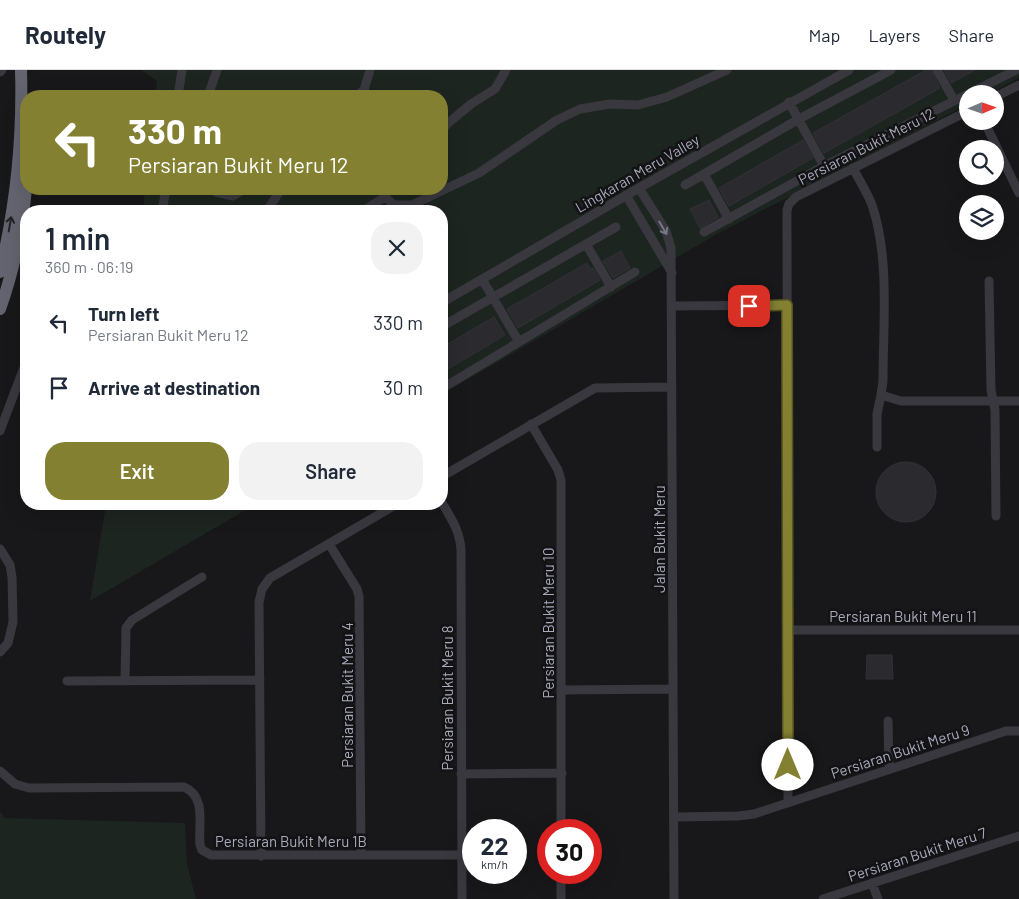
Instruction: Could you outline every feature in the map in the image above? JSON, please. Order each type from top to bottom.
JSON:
[{"type":"highway","points":[[21,70],[21,90]]},
{"type":"highway","points":[[26,70],[28,90]]},
{"type":"highway","points":[[0,272],[9,233],[20,139]]},
{"type":"highway","points":[[0,309],[9,285],[20,227]]},
{"type":"street","points":[[179,90],[182,70]]},
{"type":"street","points":[[210,90],[217,70]]},
{"type":"street","points":[[364,90],[370,70]]},
{"type":"street","points":[[448,123],[472,104],[496,89],[506,70]]},
{"type":"street","points":[[448,188],[479,174],[557,120],[580,109],[610,104],[638,105],[667,97],[727,70]]},
{"type":"street","name":"Lingkaran Meru Valley","points":[[448,299],[626,195],[849,70]]},
{"type":"street","points":[[685,185],[891,70]]},
{"type":"street","points":[[937,70],[954,100]]},
{"type":"street","points":[[704,232],[824,166],[1016,70]]},
{"type":"street","points":[[1004,92],[1019,85]]},
{"type":"street","points":[[789,102],[824,166]]},
{"type":"street","name":"Persiaran Bukit Meru 12","points":[[788,803],[786,216],[789,204],[796,197],[959,115]]},
{"type":"street","points":[[988,130],[1019,193]]},
{"type":"street","points":[[853,168],[872,206],[881,247],[883,275],[883,380],[877,414],[877,446]]},
{"type":"street","points":[[704,174],[729,219]]},
{"type":"street","name":"Jalan Bukit Meru","points":[[639,188],[670,239],[672,273],[674,899]]},
{"type":"street","points":[[371,205],[383,195]]},
{"type":"street","points":[[394,205],[412,204],[432,195]]},
{"type":"street","points":[[626,195],[672,273]]},
{"type":"street","points":[[448,323],[616,227]]},
{"type":"street","points":[[586,244],[611,287]]},
{"type":"street","points":[[448,385],[635,272]]},
{"type":"street","points":[[482,279],[519,342]]},
{"type":"street","points":[[989,281],[991,390],[995,410],[996,516]]},
{"type":"street","points":[[672,306],[787,305]]},
{"type":"street","points":[[0,431],[20,378]]},
{"type":"street","points":[[448,473],[594,388],[672,386]]},
{"type":"street","points":[[881,394],[902,401],[1019,401]]},
{"type":"street","name":"Persiaran Bukit Meru 10","points":[[531,424],[558,470],[561,480],[561,819]]},
{"type":"street","points":[[261,856],[259,602],[262,589],[270,578],[387,510]]},
{"type":"street","name":"Persiaran Bukit Meru 8","points":[[446,510],[456,526],[461,542],[462,855]]},
{"type":"street","name":"Persiaran Bukit Meru 4","points":[[329,544],[360,596],[361,855]]},
{"type":"street","points":[[0,548],[10,565],[13,622],[8,643],[0,652]]},
{"type":"street","points":[[125,681],[126,628],[132,620],[202,577]]},
{"type":"street","name":"Persiaran Bukit Meru 11","points":[[787,630],[1019,630]]},
{"type":"street","points":[[67,681],[260,680]]},
{"type":"street","points":[[561,690],[673,689]]},
{"type":"street","points":[[888,721],[889,769]]},
{"type":"street","name":"Persiaran Bukit Meru 9","points":[[674,817],[746,816],[1006,731],[1019,731]]},
{"type":"street","name":"Persiaran Bukit Meru 1B","points":[[0,771],[14,784],[28,788],[184,787],[196,796],[199,804],[202,850],[206,854],[215,856],[462,855]]},
{"type":"street","points":[[461,774],[562,774]]},
{"type":"street","name":"Persiaran Bukit Meru 7","points":[[823,899],[1019,836]]},
{"type":"street","points":[[872,883],[878,899]]},
{"type":"street","name":"Persiaran Bukit Meru 8","points":[[462,884],[462,899]]},
{"type":"street","points":[[561,884],[561,899]]},
{"type":"shaded area","points":[[141,70],[1019,70],[1019,78],[1004,86],[959,85],[959,109],[717,234],[448,391],[448,205],[144,205],[144,195],[448,195],[448,90],[156,90],[157,81]]},
{"type":"shaded area","points":[[105,510],[246,510],[90,601]]},
{"type":"shaded area","points":[[0,812],[5,818],[185,823],[187,864],[196,899],[0,899]]},
{"type":"building","points":[[926,70],[931,70],[940,88],[824,153],[813,133]]},
{"type":"building","points":[[944,70],[975,70],[951,83]]},
{"type":"building","points":[[803,140],[813,158],[729,206],[719,188]]},
{"type":"building","points":[[709,200],[718,217],[700,228],[690,209]]},
{"type":"building","points":[[621,251],[630,268],[613,278],[603,261]]},
{"type":"building","points":[[587,263],[591,269],[593,268],[600,280],[518,328],[507,309]]},
{"type":"building","points":[[494,317],[505,335],[448,369],[448,344]]},
{"type":"building","points":[[900,462],[912,462],[928,470],[934,480],[936,492],[934,504],[928,514],[912,522],[900,522],[884,514],[876,498],[876,486],[884,470]]},
{"type":"building","points":[[867,655],[892,655],[893,679],[866,679]]},
{"type":"route","points":[[749,306],[787,305],[788,765]]}]
